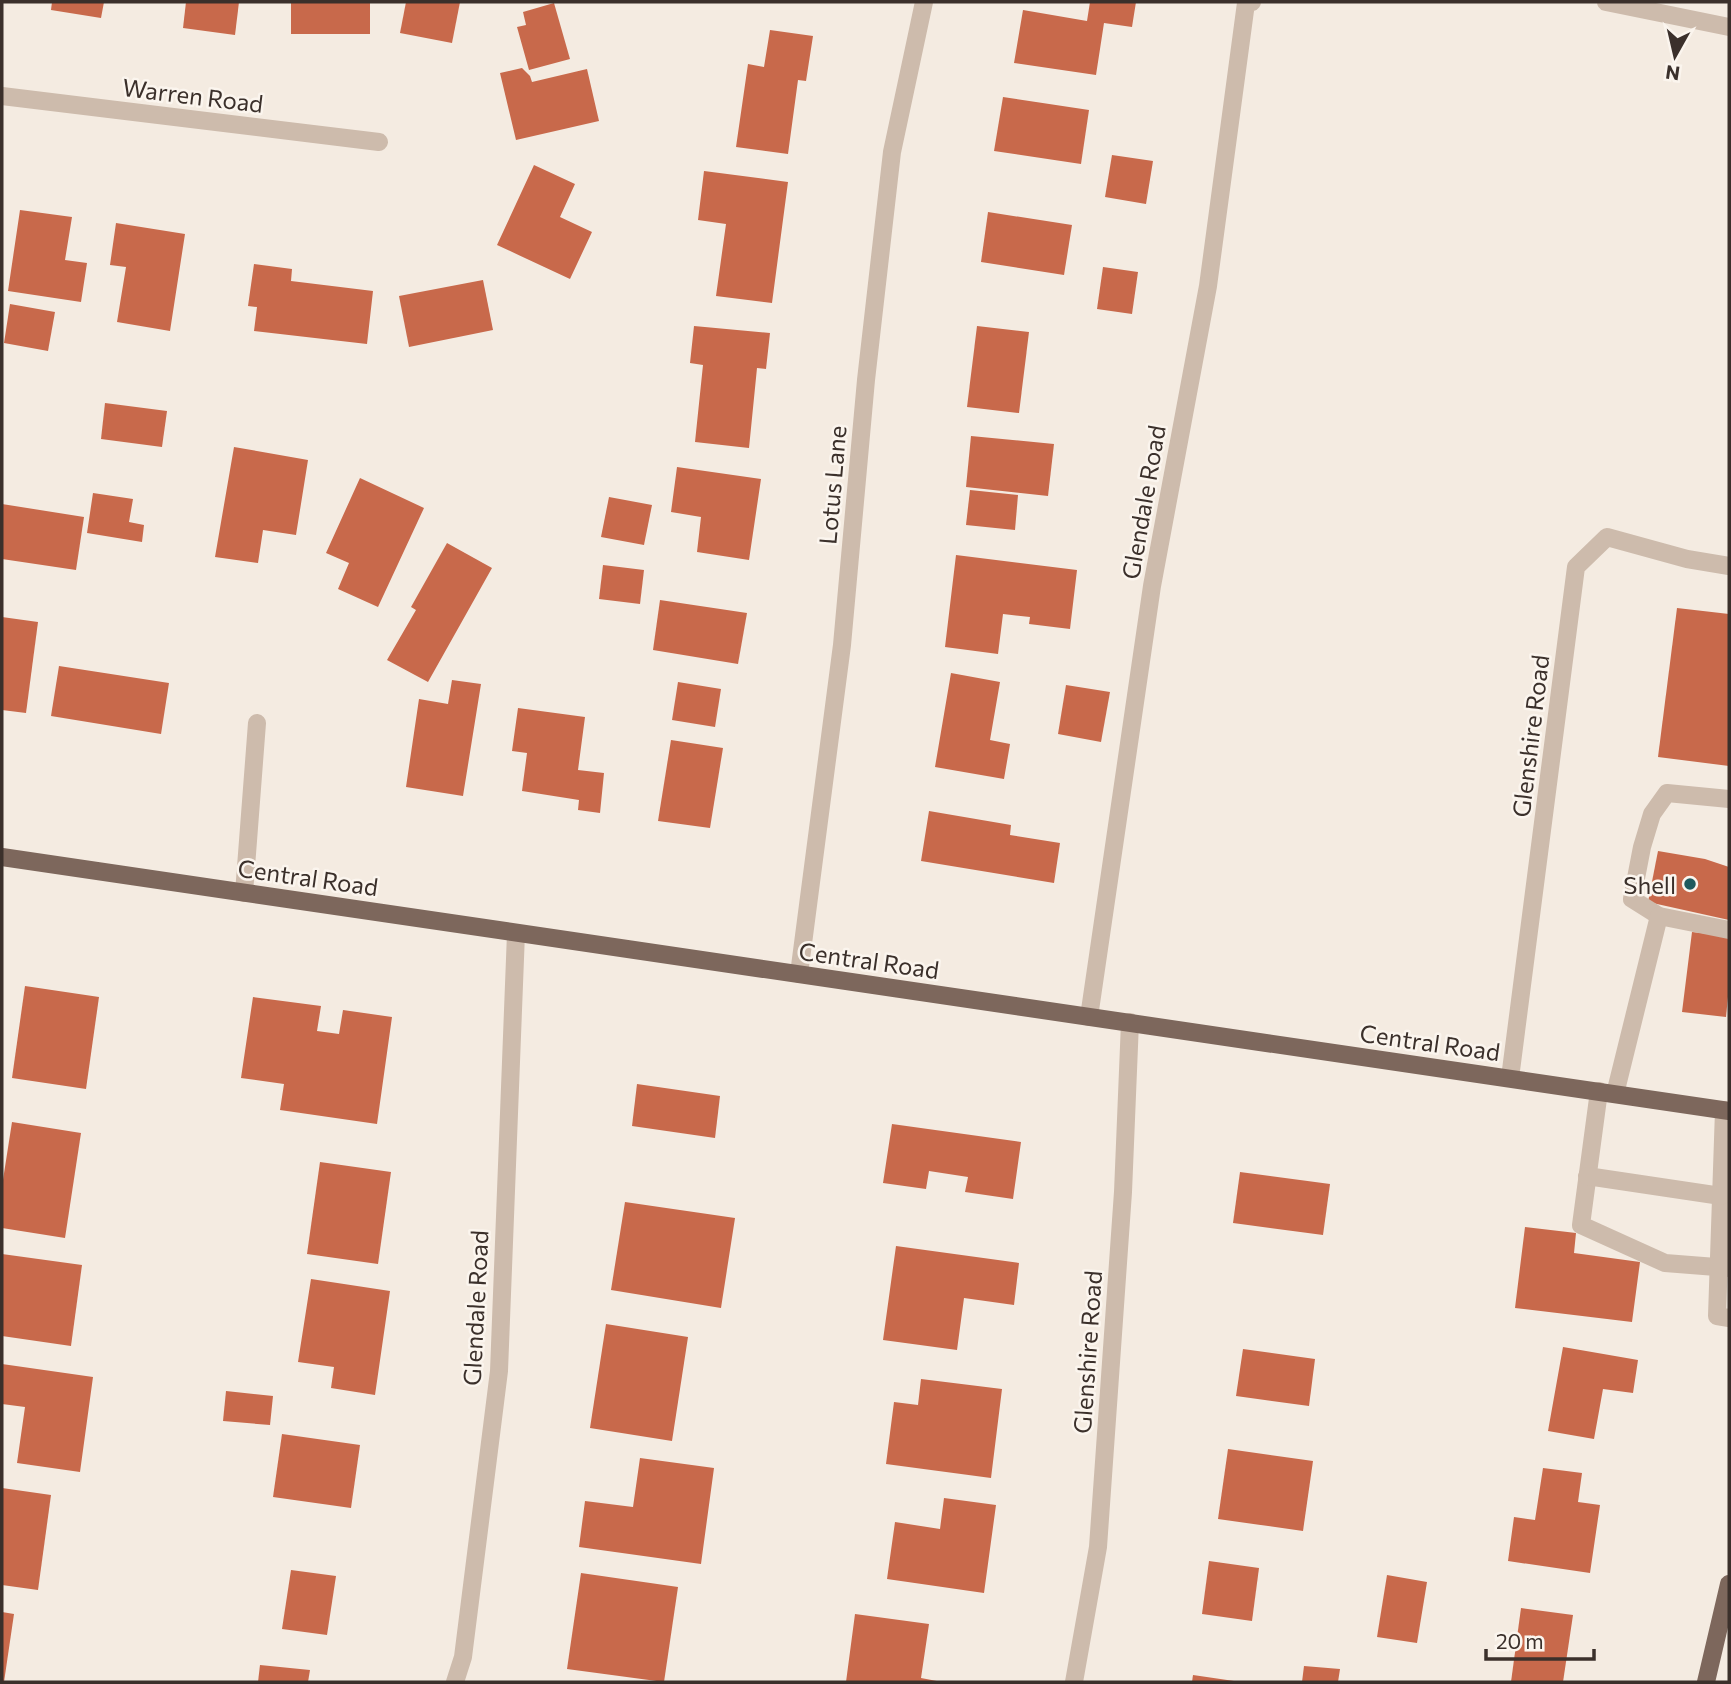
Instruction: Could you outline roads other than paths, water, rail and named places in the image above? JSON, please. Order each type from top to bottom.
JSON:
[{"type":"main road","name":"Central Road","points":[[2,857],[1727,1111]]},
{"type":"main road","points":[[1706,1682],[1729,1584]]},
{"type":"street","name":"Lotus Lane","points":[[799,974],[842,646],[866,380],[892,152],[924,2]]},
{"type":"street","name":"Glendale Road","points":[[1089,1017],[1152,586],[1208,286],[1246,3],[1252,2]]},
{"type":"street","points":[[1606,2],[1729,27]]},
{"type":"street","name":"Warren Road","points":[[2,96],[379,142]]},
{"type":"street","name":"Glenshire Road","points":[[1510,1078],[1576,567],[1607,537],[1687,559],[1729,566]]},
{"type":"street","points":[[244,892],[257,723]]},
{"type":"street","points":[[1729,799],[1667,793],[1651,814],[1632,899],[1659,916],[1729,930]]},
{"type":"street","points":[[1659,916],[1607,1093],[1587,1176],[1581,1225],[1665,1263],[1723,1268]]},
{"type":"street","name":"Glendale Road","points":[[455,1682],[463,1657],[499,1371],[516,933]]},
{"type":"street","name":"Glenshire Road","points":[[1074,1682],[1098,1547],[1123,1192],[1130,1023]]},
{"type":"street","points":[[1727,1111],[1721,1196],[1723,1268],[1717,1316],[1729,1318]]},
{"type":"street","points":[[1587,1176],[1721,1196]]},
{"type":"place","name":"Shell","points":[[1690,884]]}]
